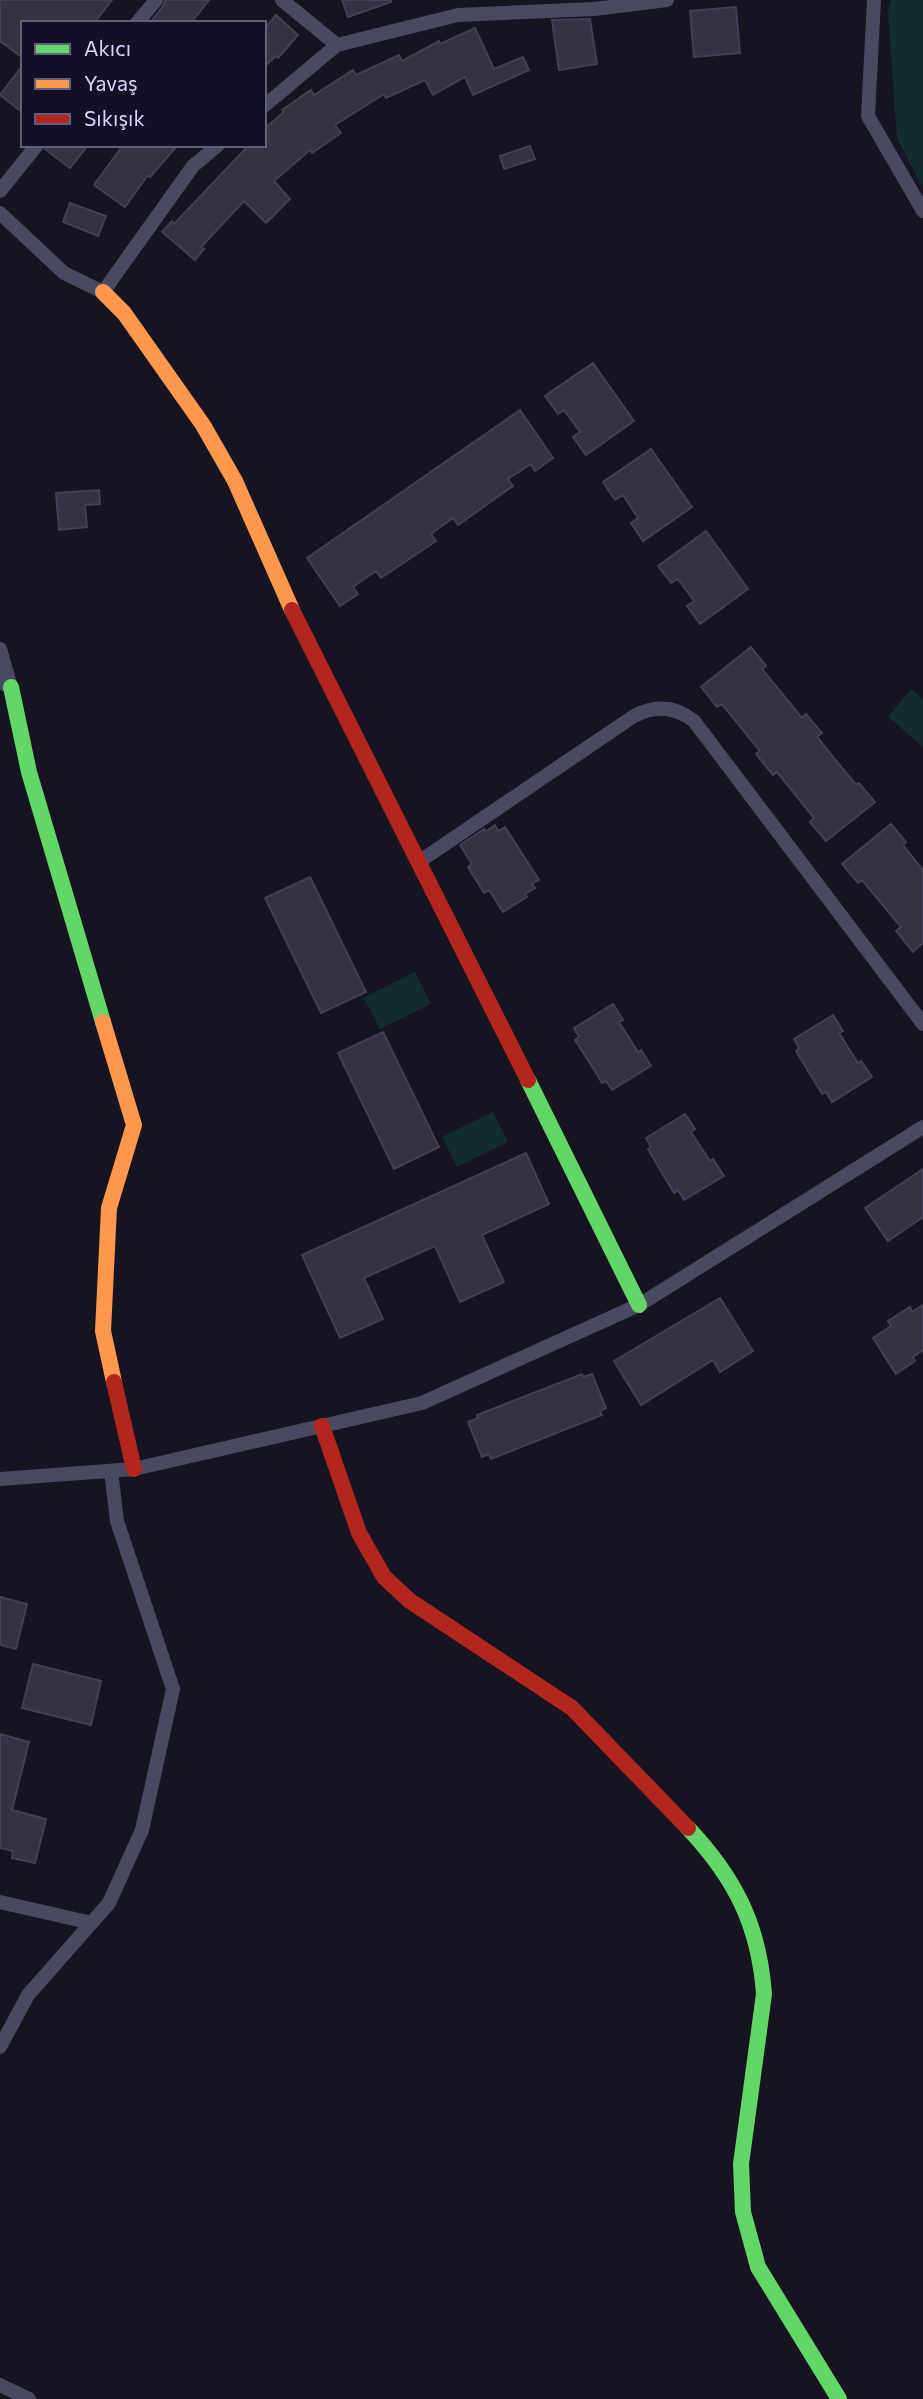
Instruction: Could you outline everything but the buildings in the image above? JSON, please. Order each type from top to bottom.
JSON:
[{"type":"street","points":[[139,21],[156,0]]},
{"type":"street","points":[[282,0],[337,46]]},
{"type":"street","points":[[266,104],[337,46],[458,15],[667,0]]},
{"type":"street","points":[[874,0],[868,116],[923,211]]},
{"type":"street","points":[[0,191],[35,147]]},
{"type":"street","points":[[103,292],[193,166],[216,147]]},
{"type":"street","points":[[0,213],[64,273],[103,292],[124,313],[203,425],[235,481],[299,625],[420,861],[639,1305]]},
{"type":"street","points":[[0,649],[5,685],[29,772],[134,1125],[109,1208],[103,1331],[134,1469]]},
{"type":"street","points":[[420,861],[634,716],[653,709],[673,709],[694,721],[923,1024]]},
{"type":"street","points":[[0,1479],[134,1469],[422,1403],[639,1305],[923,1127]]},
{"type":"street","points":[[323,1426],[365,1548],[384,1577],[410,1601],[572,1708],[704,1845],[719,1862],[742,1898],[756,1937],[764,1994],[741,2164],[746,2231],[758,2267],[839,2399]]},
{"type":"street","points":[[0,2047],[28,1995],[109,1903],[142,1830],[173,1689],[117,1521],[111,1471]]},
{"type":"street","points":[[0,1902],[92,1923]]},
{"type":"street","points":[[0,2385],[29,2399]]},
{"type":"green space","points":[[891,0],[923,0],[923,189],[897,138],[888,12]]},
{"type":"green space","points":[[911,689],[923,699],[923,747],[888,717]]},
{"type":"green space","points":[[415,972],[431,1004],[380,1029],[364,998]]},
{"type":"green space","points":[[493,1112],[508,1142],[457,1167],[442,1137]]},
{"type":"traffic: fast","points":[[11,687],[29,772],[103,1022]]},
{"type":"traffic: fast","points":[[528,1080],[639,1305]]},
{"type":"traffic: fast","points":[[688,1828],[719,1865],[742,1904],[757,1946],[761,1969],[764,1994],[741,2164],[743,2212],[758,2267],[839,2399]]},
{"type":"traffic: slow","points":[[103,292],[124,313],[203,425],[235,481],[292,610]]},
{"type":"traffic: slow","points":[[103,1022],[134,1125],[109,1208],[103,1331],[114,1382]]},
{"type":"traffic: jam","points":[[292,610],[528,1080]]},
{"type":"traffic: jam","points":[[114,1382],[134,1469]]},
{"type":"traffic: jam","points":[[322,1426],[359,1533],[384,1577],[410,1601],[572,1708],[688,1828]]}]
